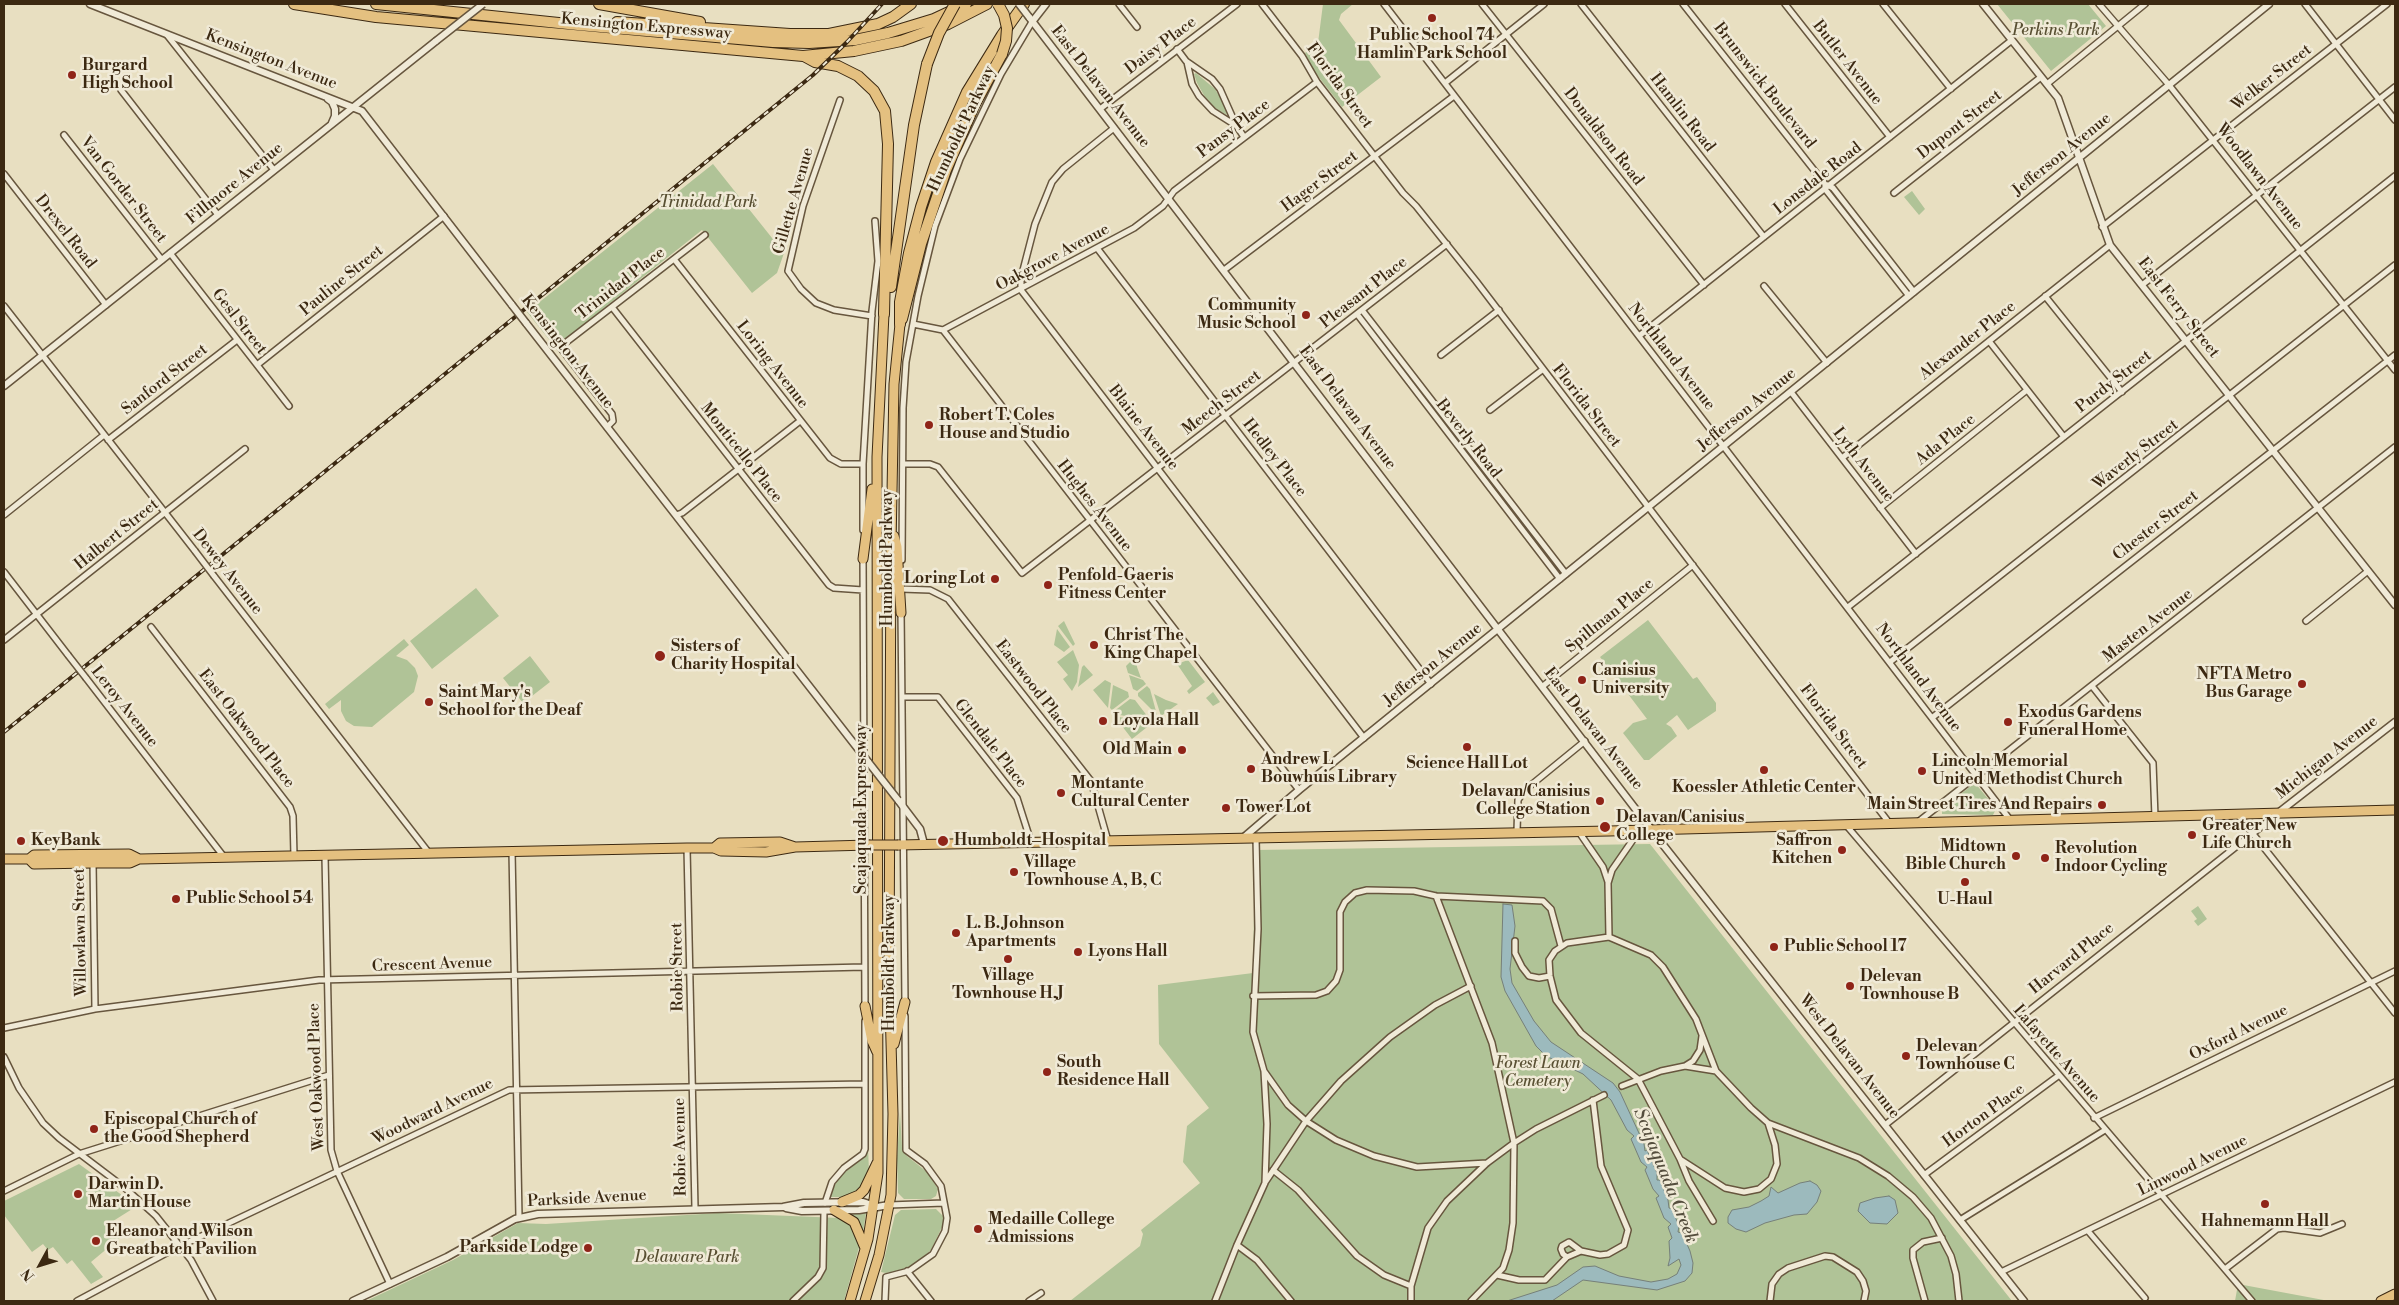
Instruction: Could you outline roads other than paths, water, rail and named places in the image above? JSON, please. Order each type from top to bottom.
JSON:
[{"type":"highway","name":"Kensington Expressway","points":[[294,4],[376,18],[803,56],[854,51],[901,41],[948,24],[987,4]]},
{"type":"highway","name":"Kensington Expressway","points":[[376,4],[773,42],[831,43],[902,30],[934,19],[966,4]]},
{"type":"highway","points":[[599,4],[734,26],[745,30]]},
{"type":"highway","points":[[552,21],[578,19],[790,34],[842,33],[878,24],[911,4]]},
{"type":"highway","points":[[884,314],[889,304],[914,125],[927,64],[939,33],[956,4]]},
{"type":"highway","points":[[900,324],[924,236],[946,170],[974,106],[1002,54],[1006,41],[1007,28],[1004,15],[998,4]]},
{"type":"highway","points":[[900,324],[900,302],[909,253],[920,207],[936,162],[968,92],[997,42],[1024,4]]},
{"type":"highway","points":[[803,56],[815,62],[838,66],[858,76],[874,91],[885,111],[888,144],[884,314]]},
{"type":"main road","name":"Scajaquada Expressway","points":[[850,1301],[866,1248],[875,1206],[879,1158],[877,457],[884,314]]},
{"type":"main road","name":"Scajaquada Expressway","points":[[865,1301],[879,1255],[889,1205],[893,1114],[893,1049],[889,970],[889,739],[894,393],[900,324]]},
{"type":"main road","points":[[863,559],[877,457]]},
{"type":"main road","points":[[892,530],[897,547],[901,613]]},
{"type":"main road","points":[[4,859],[28,859],[34,855],[93,859],[129,854],[139,859],[714,848],[720,843],[738,842],[780,842],[795,847],[1578,832],[2276,815],[2395,810]]},
{"type":"main road","points":[[893,1049],[905,1002]]},
{"type":"main road","points":[[864,1006],[872,1041],[879,1056]]},
{"type":"main road","points":[[842,1202],[859,1195],[864,1190],[879,1158]]},
{"type":"main road","points":[[834,1210],[856,1225],[866,1248]]},
{"type":"main road","points":[[2380,1301],[2395,1294]]},
{"type":"street","name":"Kensington Avenue","points":[[90,4],[362,111],[898,800],[920,829],[924,844]]},
{"type":"street","name":"Fillmore Avenue","points":[[4,386],[483,4]]},
{"type":"street","name":"East Delavan Avenue","points":[[1019,4],[1652,830]]},
{"type":"street","name":"Humboldt Parkway","points":[[944,1203],[941,1186],[934,1174],[906,1150],[905,1142],[905,1002],[901,845],[904,808],[901,589],[902,464],[906,362],[935,226],[960,159],[1001,74],[1031,20],[1046,4]]},
{"type":"street","points":[[1119,4],[1137,27]]},
{"type":"street","name":"Daisy Place","points":[[1100,109],[1237,4]]},
{"type":"street","name":"Florida Street","points":[[1262,4],[1302,56],[1317,82],[1374,156],[1448,244],[1542,370],[1891,824]]},
{"type":"street","name":"Northland Avenue","points":[[1384,4],[2012,822]]},
{"type":"street","name":"Donaldson Road","points":[[1482,4],[1704,285]]},
{"type":"street","points":[[1445,83],[1544,4]]},
{"type":"street","name":"Hamlin Road","points":[[1581,4],[1764,237]]},
{"type":"street","name":"Brunswick Boulevard","points":[[1683,4],[1912,294]]},
{"type":"street","name":"Butler Avenue","points":[[1785,4],[1890,137]]},
{"type":"street","points":[[1883,4],[1951,89]]},
{"type":"street","name":"East Ferry Street","points":[[1983,4],[2041,76],[2063,108],[2102,227],[2110,245],[2395,605]]},
{"type":"street","name":"Woodlawn Avenue","points":[[2098,4],[2214,140],[2395,370]]},
{"type":"street","points":[[2047,84],[2145,4]]},
{"type":"street","name":"Jefferson Avenue","points":[[1243,838],[1299,790],[2269,4]]},
{"type":"street","points":[[2304,4],[2395,120]]},
{"type":"street","name":"Welker Street","points":[[2102,227],[2387,4]]},
{"type":"street","points":[[166,33],[274,170]]},
{"type":"street","name":"Lonsdale Road","points":[[1639,336],[2012,40]]},
{"type":"street","points":[[1177,49],[1186,61],[1212,79],[1220,89],[1236,126],[1244,137]]},
{"type":"street","points":[[1186,61],[1192,84],[1199,96],[1213,111],[1236,126]]},
{"type":"street","name":"Dupont Street","points":[[1894,193],[2041,76]]},
{"type":"street","name":"Pansy Place","points":[[1169,198],[1174,191],[1317,82]]},
{"type":"street","points":[[2142,285],[2395,86]]},
{"type":"street","points":[[121,90],[218,215]]},
{"type":"street","points":[[321,94],[332,102],[335,110],[336,116],[331,124]]},
{"type":"street","name":"Hager Street","points":[[1224,270],[1454,96]]},
{"type":"street","name":"Gillette Avenue","points":[[840,100],[803,206],[788,271],[801,289],[816,302],[834,310],[872,316]]},
{"type":"street","points":[[1021,290],[1021,278],[1036,224],[1052,182],[1063,169],[1114,128]]},
{"type":"street","name":"Van Gorder Street","points":[[64,135],[162,260]]},
{"type":"street","name":"Drexel Road","points":[[4,174],[106,305]]},
{"type":"street","name":"Purdy Street","points":[[1848,607],[2395,176]]},
{"type":"street","name":"Oakgrove Avenue","points":[[943,330],[1134,228],[1163,206],[1169,198]]},
{"type":"street","name":"Pauline Street","points":[[256,365],[444,216]]},
{"type":"street","name":"Humboldt Parkway","points":[[825,1203],[828,1190],[838,1174],[863,1154],[865,1137],[864,967],[866,845],[863,756],[863,464],[872,316],[878,261],[875,221]]},
{"type":"street","name":"Trinidad Place","points":[[607,426],[613,421],[612,414],[560,348],[705,235]]},
{"type":"street","name":"Pleasant Place","points":[[1295,363],[1448,244]]},
{"type":"street","name":"Alexander Place","points":[[1842,458],[2110,245]]},
{"type":"street","name":"Hedley Place","points":[[1097,248],[1431,684]]},
{"type":"street","name":"Gesl Street","points":[[170,253],[289,406]]},
{"type":"street","name":"Loring Avenue","points":[[674,259],[833,461],[842,464],[863,464]]},
{"type":"street","name":"Waverly Street","points":[[1890,662],[2395,265]]},
{"type":"street","points":[[1764,286],[1827,363]]},
{"type":"street","name":"Blaine Avenue","points":[[1021,290],[1364,738]]},
{"type":"street","points":[[2046,296],[2122,392]]},
{"type":"street","name":"Dewey Avenue","points":[[4,306],[430,853]]},
{"type":"street","name":"Monticello Place","points":[[612,307],[830,587],[864,590]]},
{"type":"street","name":"Beverly Road","points":[[1362,310],[1496,484],[1563,577]]},
{"type":"street","points":[[1441,355],[1499,310]]},
{"type":"street","name":"Beverly Road","points":[[1357,314],[1490,488],[1563,577]]},
{"type":"street","points":[[913,324],[943,330]]},
{"type":"street","name":"Hughes Avenue","points":[[943,330],[1299,790]]},
{"type":"street","name":"Sanford Street","points":[[108,440],[237,340]]},
{"type":"street","points":[[1988,341],[2064,437]]},
{"type":"street","name":"Chester Street","points":[[1933,717],[2395,354]]},
{"type":"street","name":"Meech Street","points":[[902,464],[930,464],[938,467],[1022,573],[1295,363]]},
{"type":"street","points":[[1490,410],[1542,370]]},
{"type":"street","name":"Ada Place","points":[[1880,508],[2027,390]]},
{"type":"street","name":"Lyth Avenue","points":[[1791,392],[1916,554]]},
{"type":"street","points":[[1426,404],[1431,400]]},
{"type":"street","points":[[676,515],[682,513],[800,421]]},
{"type":"street","points":[[4,515],[104,435]]},
{"type":"street","name":"Masten Avenue","points":[[1916,823],[2395,447]]},
{"type":"street","name":"Halbert Street","points":[[4,640],[245,449]]},
{"type":"street","points":[[1490,488],[1496,484]]},
{"type":"street","name":"Spillman Place","points":[[1543,686],[1693,565]]},
{"type":"street","points":[[2306,621],[2368,571]]},
{"type":"street","name":"Leroy Avenue","points":[[4,572],[224,857]]},
{"type":"street","name":"Eastwood Place","points":[[901,589],[930,590],[948,599],[1091,781],[1108,841]]},
{"type":"street","name":"East Oakwood Place","points":[[151,627],[293,811],[294,856]]},
{"type":"street","points":[[2092,686],[2152,763],[2155,818]]},
{"type":"street","name":"Glendale Place","points":[[903,697],[938,697],[1017,798],[1031,842]]},
{"type":"street","name":"Michigan Avenue","points":[[2276,815],[2395,722]]},
{"type":"street","points":[[1517,832],[1518,800],[1525,790],[1585,741]]},
{"type":"street","points":[[2238,815],[2395,1013]]},
{"type":"street","name":"Harvard Place","points":[[1884,1125],[2276,815]]},
{"type":"street","name":"Lafayette Avenue","points":[[1846,825],[2012,1023],[2251,1299],[2256,1301]]},
{"type":"street","points":[[1608,883],[1612,870],[1639,830]]},
{"type":"street","name":"West Delavan Avenue","points":[[1652,830],[2024,1301]]},
{"type":"street","points":[[1578,832],[1603,867],[1608,883],[1609,937]]},
{"type":"street","points":[[1256,838],[1258,930],[1253,996],[1253,1032],[1264,1071],[1267,1124],[1265,1183]]},
{"type":"street","name":"Robie Street","points":[[687,848],[693,1086]]},
{"type":"street","points":[[512,852],[519,1217]]},
{"type":"street","name":"West Oakwood Place","points":[[325,856],[326,980],[331,1150],[337,1171],[390,1284]]},
{"type":"street","name":"Willowlawn Street","points":[[93,859],[95,1009]]},
{"type":"street","points":[[1253,996],[1316,995],[1327,991],[1336,981],[1340,970],[1340,912],[1345,902],[1355,893],[1367,890],[1414,891],[1436,896],[1543,901],[1550,908],[1561,946]]},
{"type":"street","points":[[1436,896],[1492,1043],[1514,1142],[1513,1223],[1509,1250],[1503,1268],[1471,1301]]},
{"type":"street","points":[[1713,1221],[1689,1181],[1680,1159],[1638,1079],[1605,1054],[1569,1018],[1556,1000],[1550,976],[1549,960],[1555,950],[1561,946],[1609,937],[1651,955],[1663,967],[1696,1019],[1716,1071],[1768,1123],[1859,1158],[1888,1176],[1913,1197],[1931,1218],[1951,1256],[1956,1274],[1959,1301]]},
{"type":"street","points":[[1515,941],[1515,953],[1522,968],[1529,976],[1539,978],[1550,976]]},
{"type":"street","name":"Crescent Avenue","points":[[4,1028],[95,1009],[326,980],[691,973],[864,967]]},
{"type":"street","name":"Oxford Avenue","points":[[2094,1118],[2395,971]]},
{"type":"street","points":[[1216,1301],[1237,1245],[1265,1183],[1306,1120],[1341,1081],[1390,1037],[1435,1006],[1471,986]]},
{"type":"street","points":[[1685,1066],[1693,1060],[1700,1050],[1702,1035]]},
{"type":"street","points":[[4,1057],[19,1088],[33,1110],[54,1134],[137,1198],[181,1246],[200,1275],[213,1301]]},
{"type":"street","points":[[1622,1086],[1661,1070],[1685,1066],[1716,1071]]},
{"type":"street","points":[[1264,1071],[1288,1105],[1306,1120],[1336,1140],[1366,1153],[1417,1167],[1487,1163]]},
{"type":"street","points":[[4,1191],[79,1154],[329,1075]]},
{"type":"street","name":"Horton Place","points":[[1924,1175],[2058,1076]]},
{"type":"street","name":"Linwood Avenue","points":[[2001,1272],[2395,1082]]},
{"type":"street","name":"Woodward Avenue","points":[[77,1301],[181,1246],[501,1094],[516,1089],[865,1084]]},
{"type":"street","name":"Robie Avenue","points":[[693,1086],[695,1208]]},
{"type":"street","points":[[1411,1301],[1411,1286],[1428,1228],[1447,1201],[1487,1163],[1514,1142],[1604,1095]]},
{"type":"street","points":[[1567,1257],[1561,1249],[1568,1242],[1581,1251],[1600,1255],[1616,1251],[1624,1245],[1628,1230],[1601,1166],[1592,1100]]},
{"type":"street","points":[[1680,1159],[1700,1174],[1725,1188],[1744,1192],[1759,1188],[1772,1179],[1777,1164],[1775,1145],[1768,1123]]},
{"type":"street","points":[[1960,1220],[2105,1130]]},
{"type":"street","points":[[1273,1170],[1298,1190],[1358,1256],[1384,1275],[1411,1286]]},
{"type":"street","name":"Parkside Avenue","points":[[354,1301],[453,1254],[519,1217],[584,1211],[783,1207],[804,1203],[863,1202],[875,1206]]},
{"type":"street","points":[[885,1301],[886,1277],[907,1271],[922,1263],[940,1244],[947,1218],[944,1203],[889,1205]]},
{"type":"street","name":"Parkside Avenue","points":[[783,1207],[802,1211],[859,1210],[889,1205]]},
{"type":"street","points":[[793,1301],[818,1277],[823,1268],[824,1210]]},
{"type":"street","points":[[2225,1269],[2277,1229],[2320,1233],[2342,1224]]},
{"type":"street","points":[[2088,1231],[2145,1298]]},
{"type":"street","points":[[1925,1301],[1913,1258],[1913,1250],[1924,1242],[1942,1238]]},
{"type":"street","points":[[1237,1245],[1257,1260],[1291,1301]]},
{"type":"street","points":[[1497,1275],[1519,1280],[1545,1280],[1567,1257],[1581,1251]]},
{"type":"street","points":[[1770,1301],[1772,1284],[1779,1274],[1788,1268],[1825,1256],[1833,1257],[1857,1272],[1863,1281],[1866,1291],[1864,1301]]},
{"type":"street","points":[[907,1271],[930,1301]]},
{"type":"street","points":[[1030,1301],[1041,1293]]},
{"type":"water","points":[[1503,904],[1512,905],[1515,926],[1510,969],[1512,983],[1534,1021],[1551,1042],[1613,1083],[1620,1092],[1644,1144],[1645,1151],[1647,1150],[1657,1173],[1657,1180],[1660,1180],[1669,1208],[1672,1209],[1679,1226],[1678,1232],[1682,1233],[1690,1251],[1693,1263],[1692,1273],[1685,1281],[1657,1290],[1583,1280],[1552,1301],[1507,1301],[1557,1285],[1583,1267],[1595,1266],[1619,1276],[1651,1282],[1668,1279],[1677,1274],[1681,1265],[1679,1259],[1668,1266],[1670,1258],[1669,1241],[1672,1238],[1668,1227],[1671,1224],[1664,1218],[1656,1198],[1659,1196],[1653,1189],[1645,1170],[1647,1167],[1641,1162],[1631,1139],[1634,1136],[1627,1130],[1611,1100],[1583,1074],[1546,1056],[1536,1046],[1505,991],[1501,977]]},
{"type":"water","points":[[1810,1181],[1817,1185],[1821,1191],[1817,1202],[1807,1214],[1794,1215],[1765,1223],[1746,1232],[1736,1229],[1728,1223],[1728,1217],[1732,1210],[1749,1207],[1761,1201],[1769,1196],[1771,1187],[1778,1193],[1800,1183]]},
{"type":"water","points":[[1889,1196],[1895,1200],[1898,1213],[1887,1224],[1870,1223],[1858,1211],[1860,1203]]},
{"type":"railway","points":[[4,732],[813,75],[882,4]]},
{"type":"place","name":"Public School 74 Hamlin Park School","points":[[1432,18]]},
{"type":"place","name":"Burgard High School","points":[[72,75]]},
{"type":"place","name":"Community Music School","points":[[1306,315]]},
{"type":"place","name":"Robert T. Coles House and Studio","points":[[929,425]]},
{"type":"place","name":"Loring Lot","points":[[995,579]]},
{"type":"place","name":"Penfold-Gaeris Fitness Center","points":[[1048,585]]},
{"type":"place","name":"Christ The King Chapel","points":[[1094,645]]},
{"type":"place","name":"Sisters of Charity Hospital","points":[[660,656]]},
{"type":"place","name":"Canisius University","points":[[1582,680]]},
{"type":"place","name":"NFTA Metro Bus Garage","points":[[2302,684]]},
{"type":"place","name":"Saint Mary's School for the Deaf","points":[[429,702]]},
{"type":"place","name":"Loyola Hall","points":[[1103,721]]},
{"type":"place","name":"Exodus Gardens Funeral Home","points":[[2008,722]]},
{"type":"place","name":"Science Hall Lot","points":[[1467,747]]},
{"type":"place","name":"Old Main","points":[[1182,750]]},
{"type":"place","name":"Andrew L Bouwhuis Library","points":[[1251,769]]},
{"type":"place","name":"Koessler Athletic Center","points":[[1764,770]]},
{"type":"place","name":"Lincoln Memorial United Methodist Church","points":[[1922,771]]},
{"type":"place","name":"Montante Cultural Center","points":[[1061,793]]},
{"type":"place","name":"Delavan/Canisius College Station","points":[[1600,801]]},
{"type":"place","name":"Main Street Tires And Repairs","points":[[2102,805]]},
{"type":"place","name":"Tower Lot","points":[[1226,808]]},
{"type":"place","name":"Delavan/Canisius College","points":[[1605,827]]},
{"type":"place","name":"Greater New Life Church","points":[[2192,835]]},
{"type":"place","name":"KeyBank","points":[[21,841]]},
{"type":"place","name":"Humboldt–Hospital","points":[[943,841]]},
{"type":"place","name":"Saffron Kitchen","points":[[1842,850]]},
{"type":"place","name":"Midtown Bible Church","points":[[2016,856]]},
{"type":"place","name":"Revolution Indoor Cycling","points":[[2045,858]]},
{"type":"place","name":"Village Townhouse A, B, C","points":[[1014,872]]},
{"type":"place","name":"U-Haul","points":[[1965,882]]},
{"type":"place","name":"Public School 54","points":[[176,899]]},
{"type":"place","name":"L. B. Johnson Apartments","points":[[956,933]]},
{"type":"place","name":"Public School 17","points":[[1774,947]]},
{"type":"place","name":"Lyons Hall","points":[[1078,952]]},
{"type":"place","name":"Village Townhouse H,J","points":[[1008,959]]},
{"type":"place","name":"Delevan Townhouse B","points":[[1850,986]]},
{"type":"place","name":"Delevan Townhouse C","points":[[1906,1056]]},
{"type":"place","name":"South Residence Hall","points":[[1047,1072]]},
{"type":"place","name":"Episcopal Church of the Good Shepherd","points":[[94,1129]]},
{"type":"place","name":"Darwin D. Martin House","points":[[78,1194]]},
{"type":"place","name":"Hahnemann Hall","points":[[2265,1204]]},
{"type":"place","name":"Medaille College Admissions","points":[[978,1229]]},
{"type":"place","name":"Eleanor and Wilson Greatbatch Pavilion","points":[[96,1241]]},
{"type":"place","name":"Parkside Lodge","points":[[588,1248]]},
{"type":"park label","name":"Perkins Park","points":[[2056,31]]},
{"type":"park label","name":"Trinidad Park","points":[[708,203]]},
{"type":"park label","name":"Forest Lawn Cemetery","points":[[1538,1073]]},
{"type":"park label","name":"Delaware Park","points":[[687,1258]]},
{"type":"water label","name":"Scajaquada Creek","points":[[1665,1176]]}]
